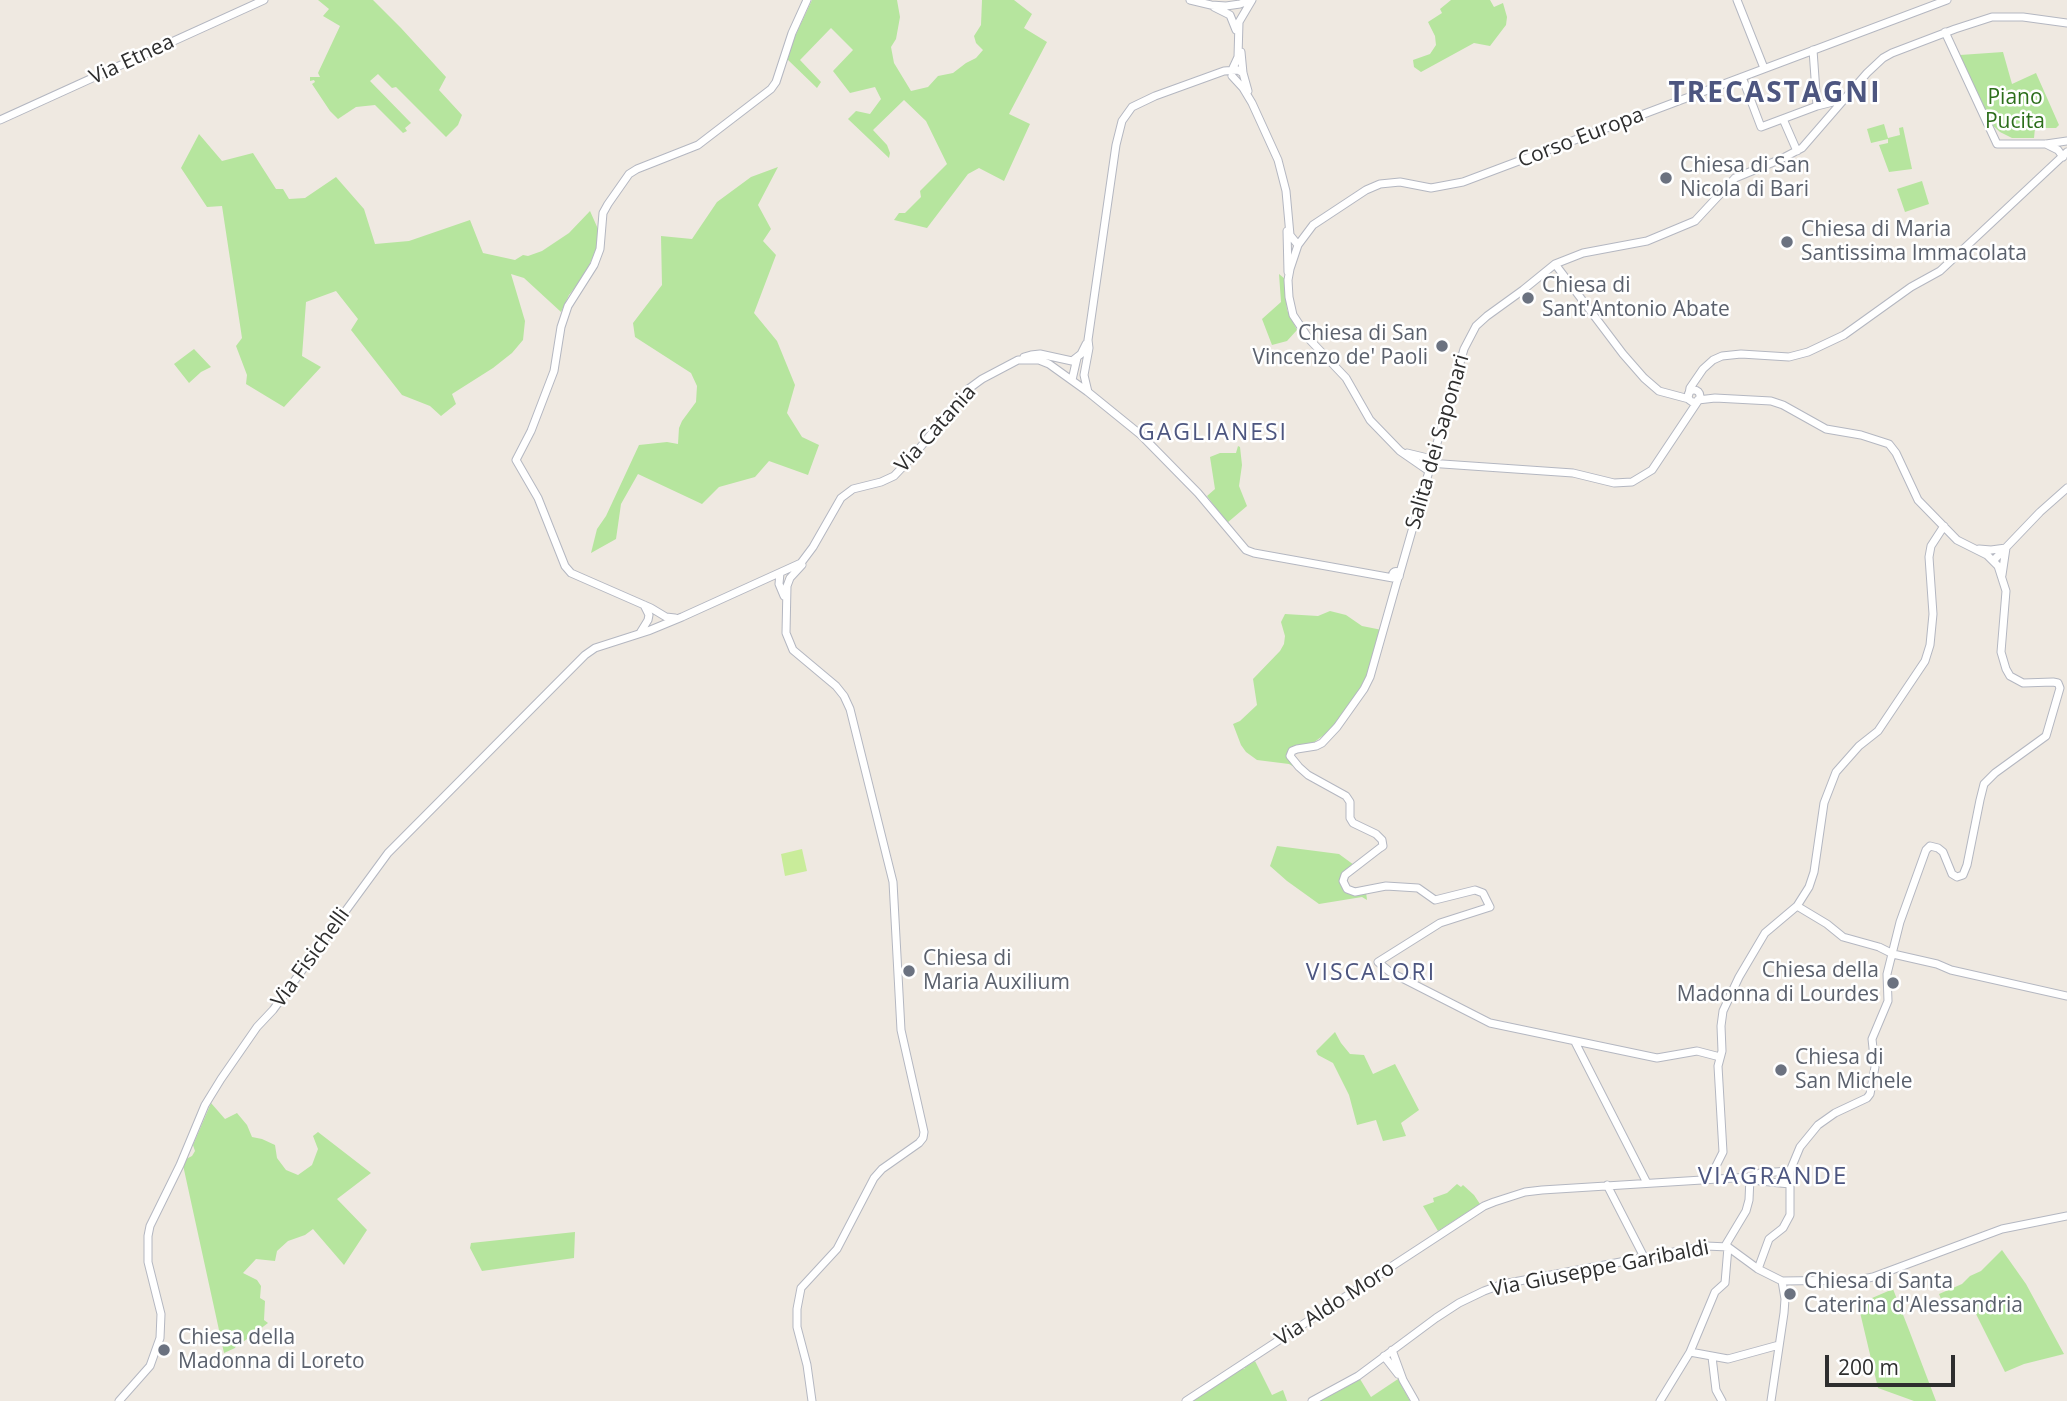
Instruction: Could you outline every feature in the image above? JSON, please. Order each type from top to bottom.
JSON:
[{"type":"street","name":"Via Etnea","points":[[0,120],[264,0]]},
{"type":"street","points":[[659,627],[643,604],[575,576],[568,570],[538,498],[516,460],[531,431],[554,370],[561,327],[568,306],[594,265],[600,249],[603,213],[608,204],[629,174],[698,145],[771,89],[807,0]]},
{"type":"street","points":[[1190,0],[1225,8],[1236,7],[1244,11]]},
{"type":"street","points":[[1225,8],[1252,0]]},
{"type":"street","points":[[1230,73],[1238,57],[1238,31],[1244,11],[1252,0]]},
{"type":"street","points":[[1737,0],[1764,67]]},
{"type":"street","name":"Corso Europa","points":[[1298,245],[1308,230],[1320,220],[1373,187],[1386,182],[1437,188],[1463,183],[1947,0]]},
{"type":"street","points":[[1225,8],[1238,31],[1242,74],[1252,103]]},
{"type":"street","points":[[2006,548],[1991,550],[1962,544],[1940,527],[1918,500],[1889,443],[1826,429],[1771,401],[1667,393],[1652,386],[1635,369],[1555,264],[1583,253],[1652,239],[1695,221],[1735,178],[1796,150],[1883,58],[1945,32],[1992,17],[2022,17],[2067,23]]},
{"type":"street","points":[[1945,32],[1997,144],[2067,146]]},
{"type":"street","points":[[1813,50],[1819,105]]},
{"type":"street","points":[[1088,392],[1084,380],[1088,340],[1119,126],[1128,111],[1137,104],[1206,78],[1238,70],[1242,74]]},
{"type":"street","points":[[1230,73],[1252,103],[1281,172],[1287,198],[1290,304],[1297,321],[1314,345],[1343,375],[1370,420],[1400,451],[1410,458],[1431,464],[1553,473],[1573,472],[1625,484],[1652,470],[1684,421],[1706,366],[1713,360],[1730,355],[1789,357],[1808,352],[1844,335],[1911,287],[1941,271],[2065,155],[2049,145]]},
{"type":"street","points":[[1741,78],[1760,127],[1819,105],[1842,100]]},
{"type":"street","points":[[1784,120],[1796,150]]},
{"type":"street","points":[[2049,145],[2067,141]]},
{"type":"street","points":[[1288,220],[1291,238],[1298,245],[1288,280]]},
{"type":"street","points":[[1287,237],[1290,249],[1295,253]]},
{"type":"street","name":"Salita dei Saponari","points":[[1395,576],[1404,560],[1464,349],[1476,326],[1555,264]]},
{"type":"street","points":[[1071,379],[1077,358],[1088,340]]},
{"type":"street","points":[[1018,360],[1040,354],[1067,361],[1077,358]]},
{"type":"street","points":[[1018,360],[1039,360],[1049,364],[1141,435],[1192,486],[1246,550],[1380,576],[1395,576],[1395,589],[1366,685],[1343,719],[1322,743],[1291,753],[1292,759],[1308,775],[1346,796],[1350,802],[1352,821],[1357,826],[1376,834],[1382,840],[1383,846],[1345,875],[1343,881],[1347,889],[1355,892],[1386,886],[1418,888],[1435,900],[1475,890],[1483,893],[1490,907],[1440,923],[1382,960],[1390,972],[1490,1023],[1657,1058],[1697,1051],[1719,1056]]},
{"type":"street","name":"Via Catania","points":[[673,621],[795,566],[805,558],[841,498],[853,489],[894,476],[967,390],[1018,360]]},
{"type":"street","points":[[1071,379],[1085,367]]},
{"type":"street","points":[[1400,451],[1431,464]]},
{"type":"street","points":[[1994,560],[2067,488]]},
{"type":"street","points":[[1710,1178],[1723,1152],[1719,1056],[1721,1018],[1739,977],[1765,933],[1797,906],[1813,877],[1824,803],[1836,772],[1858,746],[1878,731],[1925,662],[1930,645],[1933,614],[1928,565],[1931,546],[1940,527]]},
{"type":"street","points":[[1758,1269],[1769,1239],[1783,1228],[1790,1215],[1790,1171],[1797,1153],[1812,1130],[1870,1094],[1875,1067],[1872,1039],[1885,1010],[1888,996],[1887,974],[1900,922],[1926,850],[1930,846],[1944,852],[1952,874],[1957,877],[1963,875],[1984,784],[1995,773],[2045,738],[2060,692],[2057,683],[2023,682],[2010,676],[2001,652],[2006,592],[2002,576],[1994,560],[1975,548]]},
{"type":"street","points":[[2002,576],[2006,548]]},
{"type":"street","points":[[784,588],[805,558]]},
{"type":"street","points":[[780,573],[784,588],[786,633],[793,650],[836,686],[850,709],[891,872],[896,917],[901,1030],[924,1124],[923,1138],[913,1148],[881,1169],[836,1249],[802,1288],[797,1308],[797,1327],[807,1365],[812,1401]]},
{"type":"street","points":[[760,583],[784,588]]},
{"type":"street","points":[[651,612],[666,617],[682,617]]},
{"type":"street","points":[[640,634],[651,612]]},
{"type":"street","name":"Via Fisichelli","points":[[119,1401],[150,1366],[160,1338],[161,1314],[147,1252],[150,1226],[205,1105],[221,1079],[398,842],[585,655],[595,648],[673,621]]},
{"type":"street","points":[[1797,906],[1827,923],[1843,937],[1879,947],[1893,954],[1937,964],[1949,970],[2067,996]]},
{"type":"street","points":[[1575,1042],[1647,1183]]},
{"type":"street","points":[[1750,1177],[1760,1173],[1790,1171]]},
{"type":"street","points":[[1750,1177],[1791,1186]]},
{"type":"street","points":[[1660,1401],[1690,1352],[1715,1292],[1725,1283],[1727,1247],[1746,1211],[1750,1177]]},
{"type":"street","name":"Via Aldo Moro","points":[[1186,1401],[1484,1206],[1533,1191],[1750,1177]]},
{"type":"street","points":[[1607,1185],[1644,1257]]},
{"type":"street","name":"Via Giuseppe Garibaldi","points":[[1312,1401],[1357,1376],[1459,1303],[1494,1287],[1706,1246],[1727,1247],[1758,1269],[1782,1281],[1868,1279],[2002,1229],[2067,1216]]},
{"type":"street","points":[[1771,1401],[1783,1322],[1785,1299],[1782,1281]]},
{"type":"street","points":[[1690,1352],[1733,1358],[1779,1345]]},
{"type":"street","points":[[1392,1350],[1403,1380]]},
{"type":"street","points":[[1384,1356],[1415,1401]]},
{"type":"street","points":[[1712,1357],[1716,1390],[1722,1401]]},
{"type":"green space","points":[[318,0],[373,0],[446,77],[439,90],[462,115],[458,125],[446,137],[396,87],[392,88],[378,74],[370,81],[411,123],[405,128],[407,131],[403,133],[375,105],[356,107],[338,119],[312,84],[314,80],[310,81],[310,77],[320,77],[318,73],[340,26],[323,16],[329,9]]},
{"type":"green space","points":[[812,0],[897,0],[900,17],[896,39],[891,47],[894,63],[911,91],[928,87],[938,76],[953,73],[983,50],[976,43],[974,36],[981,25],[982,0],[1014,0],[1032,14],[1024,28],[1047,42],[1009,114],[1030,124],[1004,181],[979,168],[968,174],[927,228],[894,220],[921,197],[920,191],[947,164],[926,121],[904,100],[873,130],[887,145],[889,158],[848,119],[856,111],[870,114],[881,99],[875,87],[850,93],[833,71],[853,50],[831,28],[800,60],[821,82],[817,88],[787,59]]},
{"type":"green space","points":[[1451,0],[1490,0],[1494,7],[1503,3],[1506,25],[1490,46],[1474,43],[1421,72],[1414,67],[1413,60],[1430,54],[1436,45],[1428,22],[1442,13],[1440,9]]},
{"type":"green space","name":"Piano Pucita","points":[[2003,52],[2012,84],[2036,73],[2059,125],[2056,128],[2035,128],[2034,138],[2012,138],[1991,124],[1960,55]]},
{"type":"green space","points":[[1884,124],[1888,138],[1900,135],[1899,128],[1903,127],[1912,169],[1889,172],[1879,145],[1888,143],[1888,139],[1871,143],[1867,129]]},
{"type":"green space","points":[[199,134],[222,161],[253,153],[276,189],[283,189],[289,199],[305,198],[336,177],[364,209],[375,244],[409,241],[470,220],[483,253],[515,260],[523,255],[542,251],[569,233],[590,211],[598,229],[598,246],[584,276],[569,295],[561,312],[524,278],[511,274],[525,321],[523,340],[493,368],[452,394],[456,404],[441,416],[430,406],[402,395],[351,330],[358,319],[336,291],[306,302],[302,356],[321,367],[284,407],[246,384],[247,375],[236,346],[242,338],[222,206],[207,207],[181,168]]},
{"type":"green space","points":[[778,167],[758,205],[771,229],[763,241],[776,255],[754,313],[777,341],[795,385],[787,413],[802,437],[819,445],[808,475],[769,461],[755,477],[719,487],[702,504],[638,474],[621,504],[616,539],[591,553],[597,529],[606,516],[639,445],[667,442],[678,444],[682,421],[696,402],[697,386],[691,373],[635,337],[633,323],[662,285],[661,236],[692,239],[717,202],[751,177]]},
{"type":"green space","points":[[1922,181],[1929,204],[1905,212],[1897,189]]},
{"type":"green space","points":[[1279,274],[1285,279],[1287,310],[1297,330],[1287,341],[1272,345],[1262,319],[1281,302]]},
{"type":"green space","points":[[194,349],[211,367],[189,383],[174,364]]},
{"type":"green space","points":[[1238,446],[1242,465],[1239,486],[1247,506],[1227,523],[1207,496],[1215,489],[1210,457],[1220,453],[1236,453]]},
{"type":"green space","points":[[1330,611],[1346,615],[1362,626],[1382,630],[1366,682],[1336,726],[1313,743],[1291,748],[1296,768],[1289,764],[1257,760],[1241,745],[1233,724],[1257,705],[1253,679],[1284,644],[1281,622],[1285,614],[1318,616]]},
{"type":"green space","points":[[1277,846],[1339,854],[1354,865],[1342,886],[1366,892],[1367,900],[1362,897],[1319,904],[1270,866]]},
{"type":"green space","points":[[802,849],[807,871],[785,876],[781,854]]},
{"type":"green space","points":[[1335,1032],[1350,1054],[1364,1055],[1373,1074],[1395,1064],[1419,1110],[1401,1123],[1406,1136],[1383,1141],[1376,1120],[1357,1125],[1349,1095],[1333,1063],[1318,1055],[1316,1051]]},
{"type":"green space","points":[[211,1103],[225,1119],[237,1113],[247,1125],[252,1137],[275,1145],[277,1158],[286,1170],[298,1175],[312,1165],[318,1149],[313,1136],[318,1132],[371,1173],[337,1199],[367,1230],[344,1265],[313,1229],[288,1241],[277,1251],[275,1261],[256,1259],[243,1273],[257,1280],[261,1286],[260,1298],[265,1301],[264,1320],[268,1323],[224,1353],[183,1165],[195,1151],[193,1145]]},
{"type":"green space","points":[[1457,1184],[1461,1187],[1463,1185],[1480,1204],[1438,1231],[1423,1206],[1434,1202],[1433,1198],[1447,1193]]},
{"type":"green space","points":[[575,1232],[574,1258],[482,1271],[470,1248],[471,1243]]},
{"type":"green space","points":[[2002,1250],[2026,1284],[2064,1354],[2024,1364],[2005,1372],[1969,1300],[1945,1309],[1939,1294],[1962,1284],[1981,1271]]},
{"type":"green space","points":[[1893,1289],[1936,1401],[1914,1401],[1878,1388],[1858,1304]]},
{"type":"green space","points":[[1255,1361],[1272,1395],[1283,1390],[1287,1401],[1193,1401],[1245,1369]]},
{"type":"green space","points":[[1360,1379],[1371,1397],[1398,1379],[1410,1401],[1318,1401]]},
{"type":"place","name":"Chiesa di San Nicola di Bari","points":[[1666,178]]},
{"type":"place","name":"Chiesa di Maria Santissima Immacolata","points":[[1787,242]]},
{"type":"place","name":"Chiesa di Sant'Antonio Abate","points":[[1528,298]]},
{"type":"place","name":"Chiesa di San Vincenzo de' Paoli","points":[[1442,346]]},
{"type":"place","name":"Chiesa di Maria Auxilium","points":[[909,971]]},
{"type":"place","name":"Chiesa della Madonna di Lourdes","points":[[1893,983]]},
{"type":"place","name":"Chiesa di San Michele","points":[[1781,1070]]},
{"type":"place","name":"Chiesa di Santa Caterina d'Alessandria","points":[[1790,1294]]},
{"type":"place","name":"Chiesa della Madonna di Loreto","points":[[164,1350]]},
{"type":"district","name":"TRECASTAGNI","points":[[1775,94]]},
{"type":"district","name":"GAGLIANESI","points":[[1213,433]]},
{"type":"district","name":"VISCALORI","points":[[1371,973]]},
{"type":"district","name":"VIAGRANDE","points":[[1773,1177]]}]
